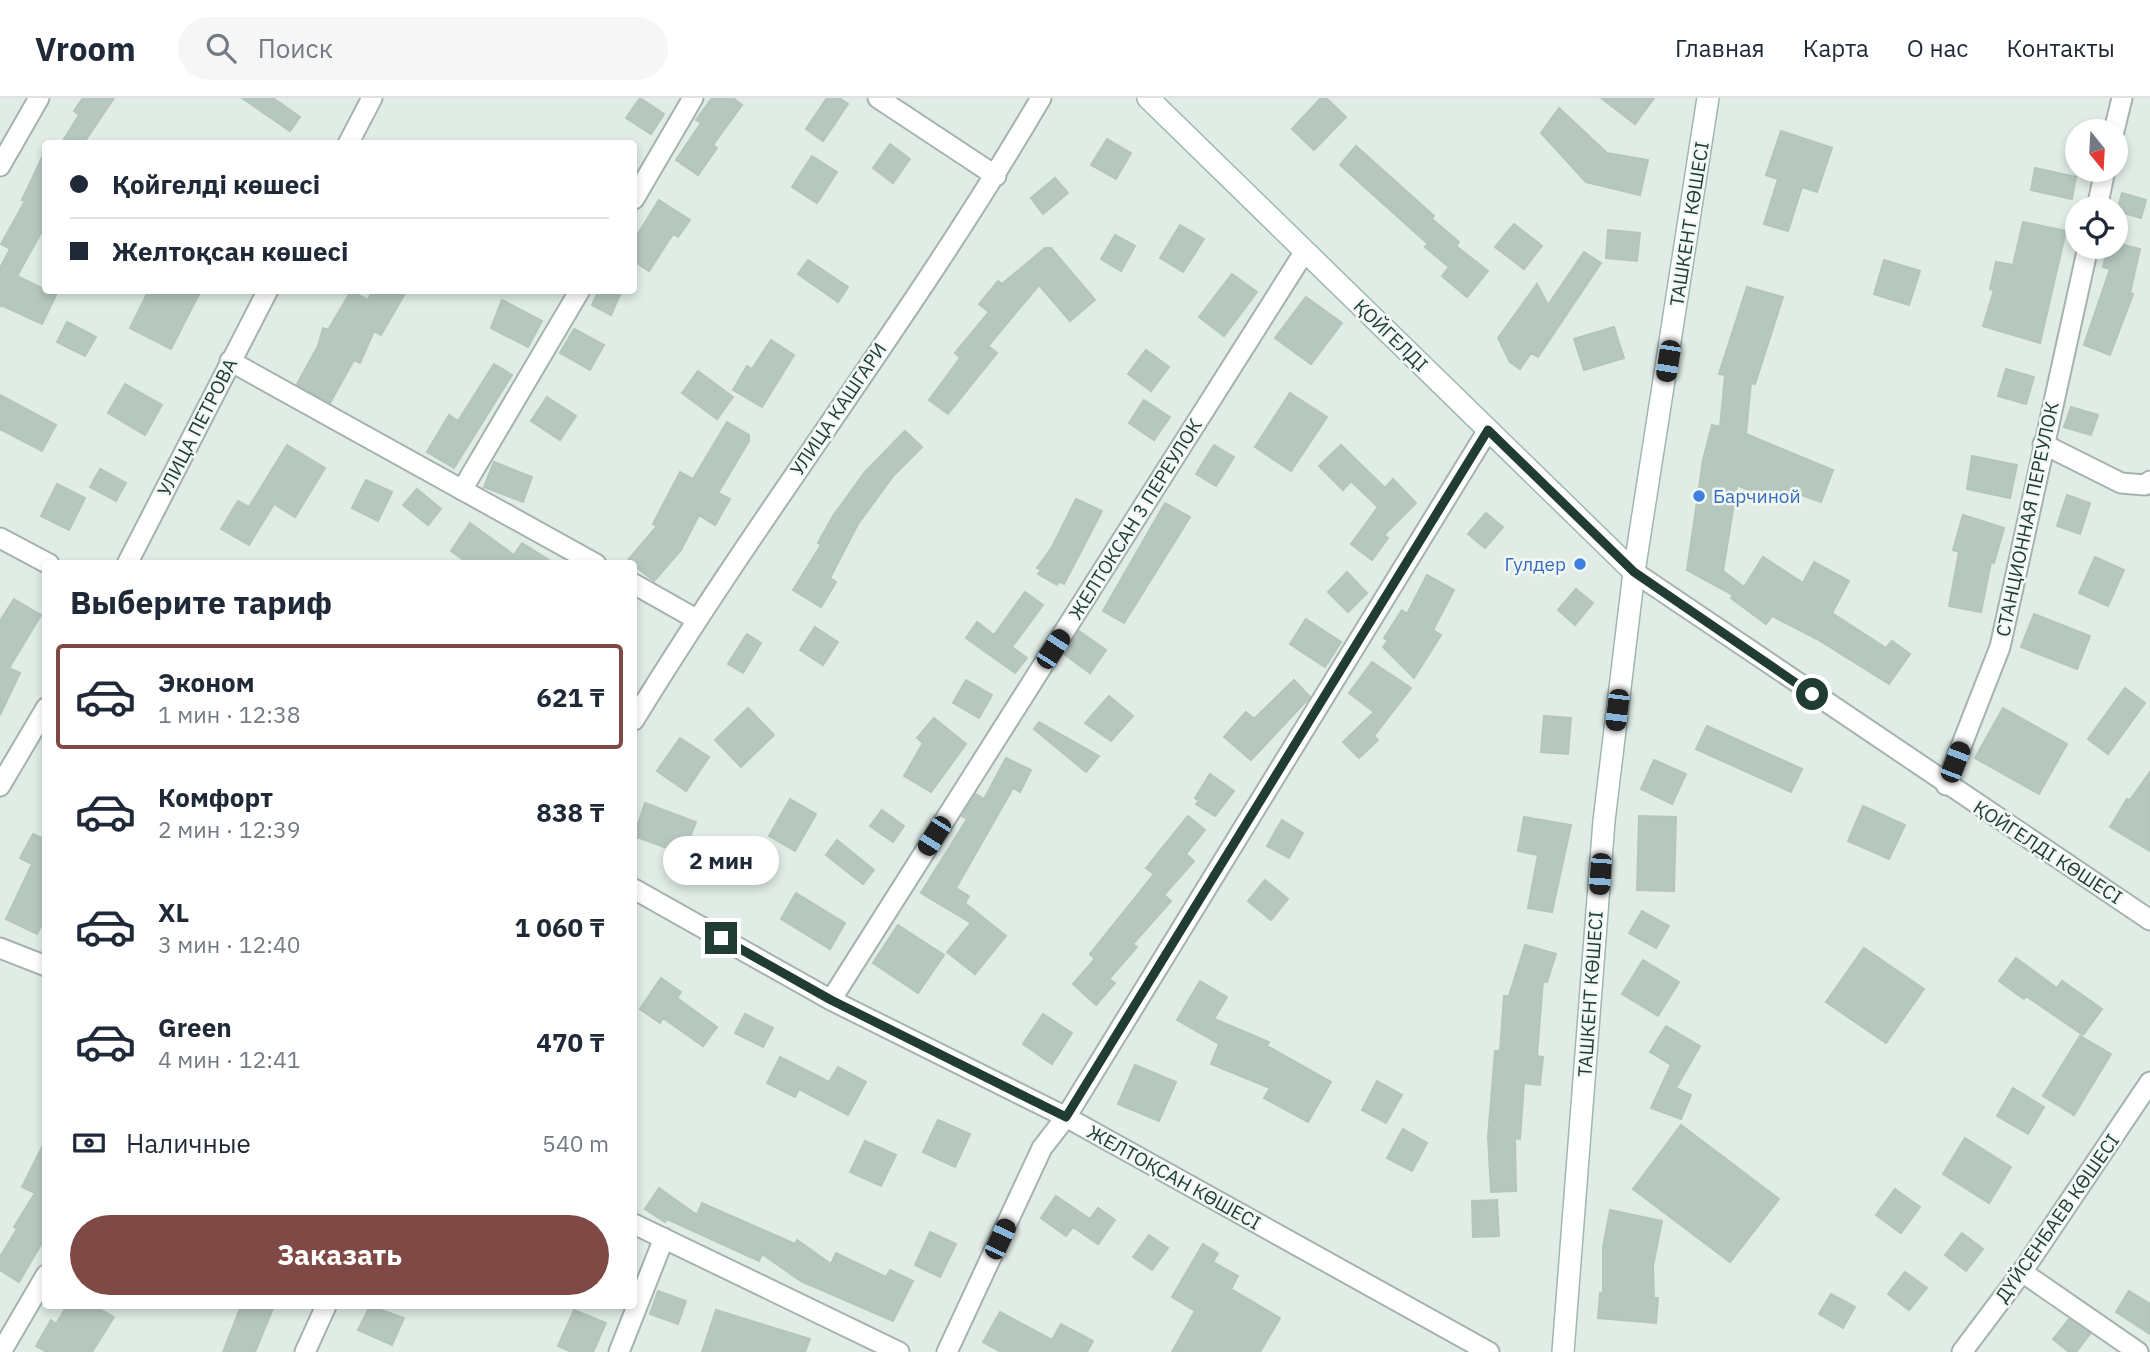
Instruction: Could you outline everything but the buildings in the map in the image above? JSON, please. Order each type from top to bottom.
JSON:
[{"type":"main road","name":"ҚОЙГЕЛДІ","points":[[1148,98],[1634,572]]},
{"type":"main road","name":"ТАШКЕНТ КӨШЕСІ","points":[[1563,1352],[1604,821],[1634,572],[1708,98]]},
{"type":"street","points":[[0,166],[39,98]]},
{"type":"street","points":[[350,140],[372,98]]},
{"type":"street","points":[[637,194],[693,98]]},
{"type":"street","points":[[878,98],[996,176]]},
{"type":"street","name":"УЛИЦА КАШГАРИ","points":[[637,715],[696,619],[996,176],[1041,98]]},
{"type":"street","points":[[2117,119],[2122,98]]},
{"type":"street","name":"ЖЕЛТОКСАН 3 ПЕРЕУЛОК","points":[[831,1000],[1305,251]]},
{"type":"street","name":"СТАНЦИОННАЯ ПЕРЕУЛОК","points":[[1946,785],[2000,647],[2085,259]]},
{"type":"street","name":"УЛИЦА ПЕТРОВА","points":[[129,560],[266,294]]},
{"type":"street","points":[[462,489],[578,294]]},
{"type":"street","points":[[230,361],[589,560]]},
{"type":"street","points":[[947,1352],[1042,1148],[1066,1117],[1488,430]]},
{"type":"street","points":[[2043,444],[2121,483],[2145,485],[2150,481]]},
{"type":"street","points":[[0,538],[42,560]]},
{"type":"street","name":"ҚОЙГЕЛДІ КӨШЕСІ","points":[[1634,572],[1946,785],[2150,920]]},
{"type":"street","points":[[637,586],[696,619]]},
{"type":"street","points":[[0,786],[42,715]]},
{"type":"street","name":"ЖЕЛТОҚСАН КӨШЕСІ","points":[[637,891],[831,1000],[1066,1117],[1489,1352]]},
{"type":"street","points":[[0,948],[42,964]]},
{"type":"street","name":"ДҮЙСЕНБАЕВ КӨШЕСІ","points":[[1962,1352],[2022,1272],[2150,1082]]},
{"type":"street","points":[[637,1225],[898,1352]]},
{"type":"street","points":[[637,1306],[664,1238]]},
{"type":"street","points":[[2022,1272],[2138,1352]]},
{"type":"street","points":[[1,1352],[42,1282]]},
{"type":"street","points":[[305,1352],[326,1309]]},
{"type":"street","points":[[619,1352],[636,1309]]},
{"type":"place","name":"Барчиной","points":[[1699,496]]},
{"type":"place","name":"Гулдер","points":[[1580,564]]},
{"type":"route","points":[[721,938],[831,1000],[1066,1117],[1488,430],[1634,572],[1812,694]]}]
